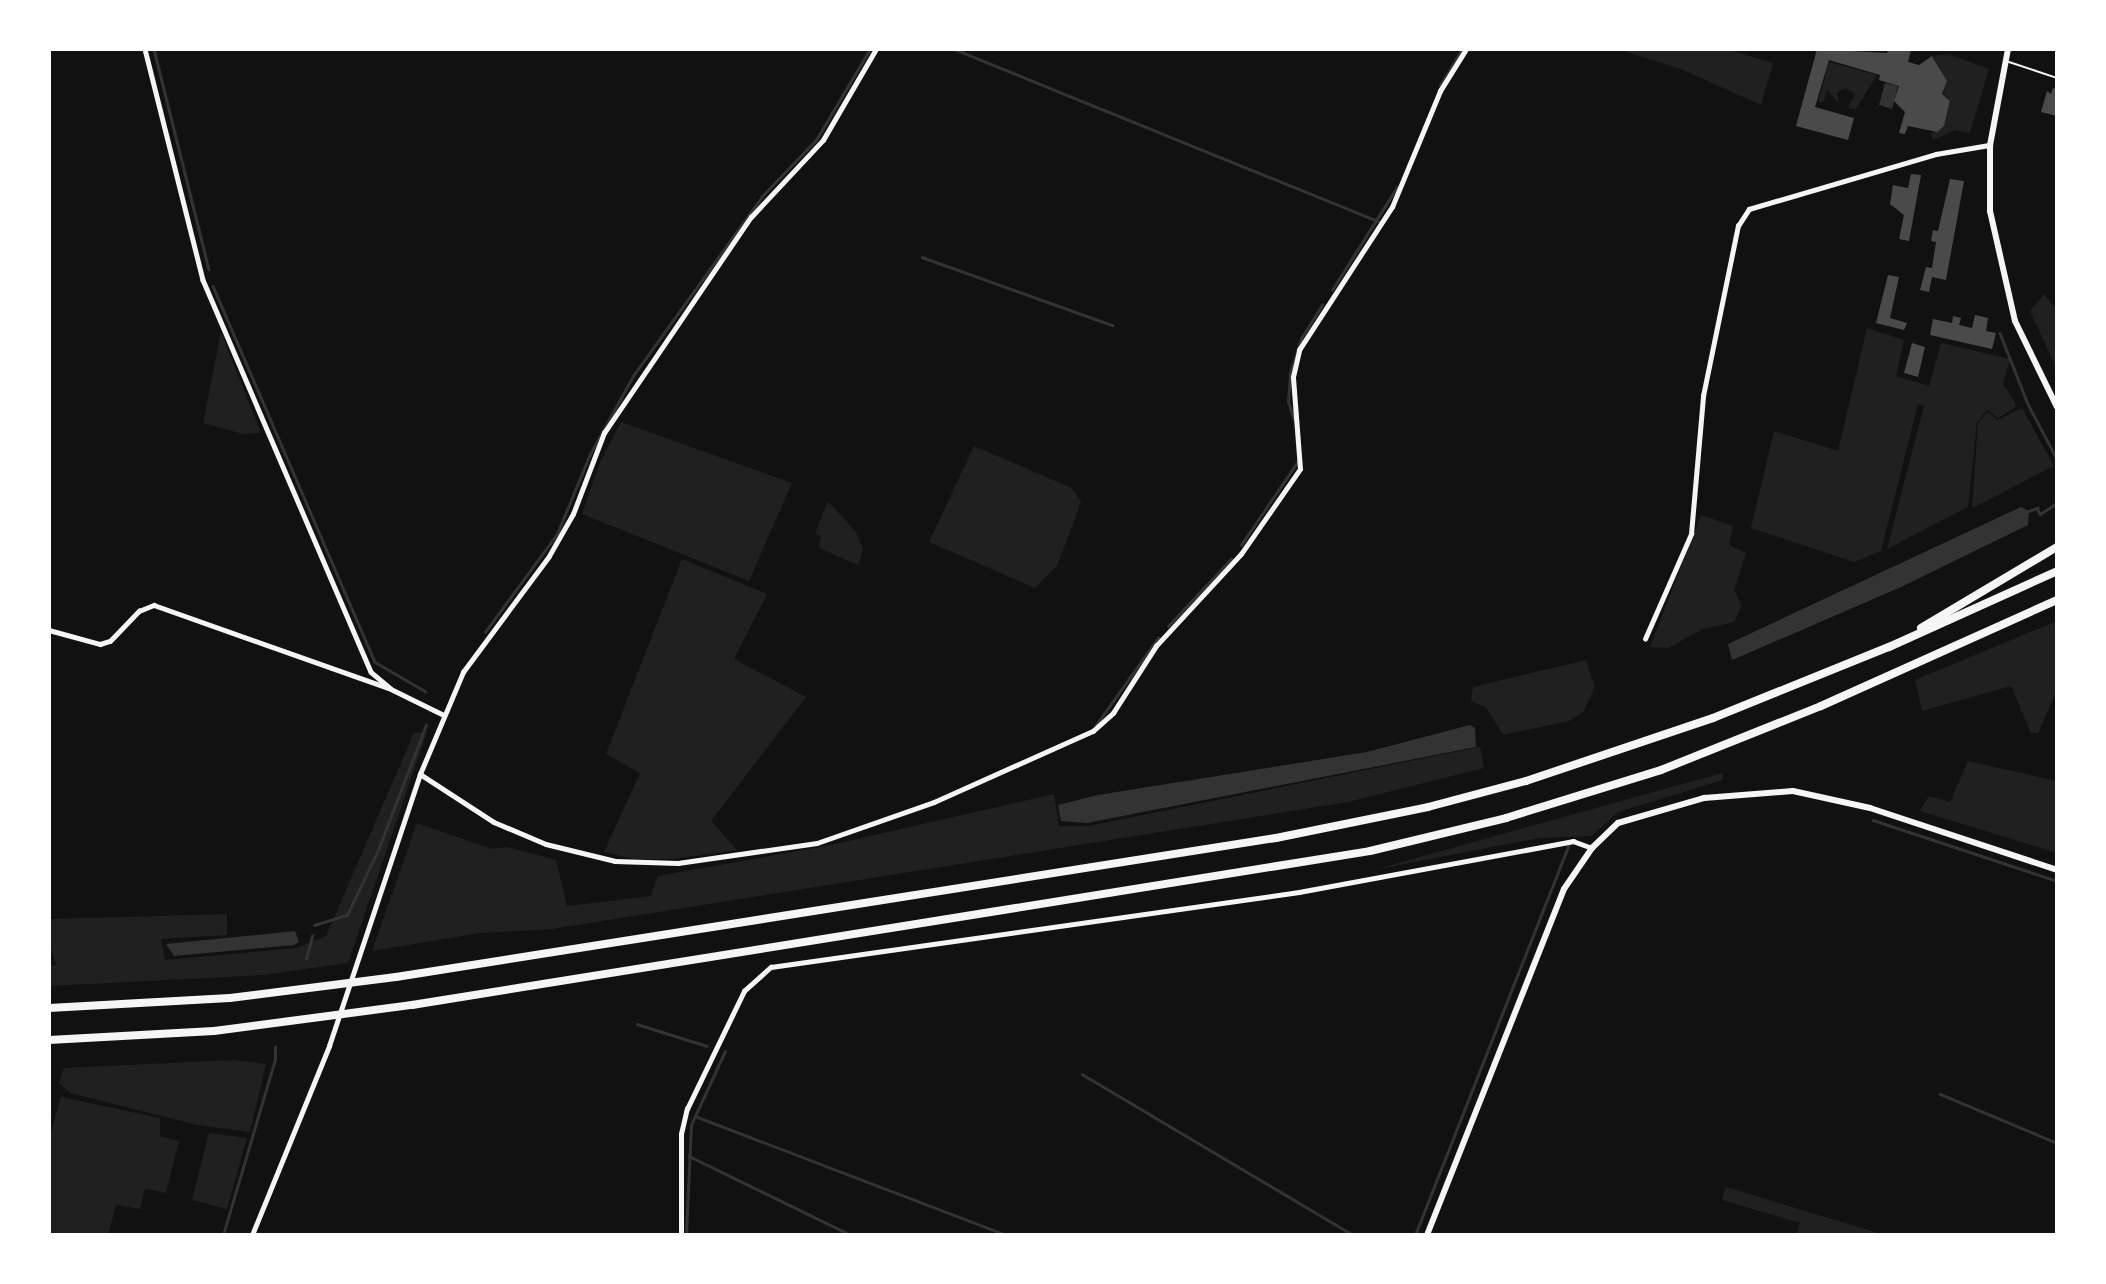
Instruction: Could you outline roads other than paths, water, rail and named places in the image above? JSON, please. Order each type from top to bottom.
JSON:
[{"type":"highway","points":[[1889,648],[2057,547]]},
{"type":"highway","points":[[49,1008],[230,998],[396,977],[1353,824],[1526,781],[1614,753],[1889,648],[2057,571]]},
{"type":"highway","points":[[49,1040],[214,1031],[401,1007],[1370,851],[1517,815],[1673,765],[1821,706],[2057,600]]},
{"type":"main road","points":[[2008,49],[1990,145],[1990,211],[2004,284],[2032,361],[2057,407]]},
{"type":"main road","points":[[1427,1235],[1555,910],[1592,848],[1618,823],[1643,812],[1755,790],[1793,791],[1870,808],[2057,870]]},
{"type":"street","points":[[145,49],[204,280],[371,672],[391,689]]},
{"type":"street","points":[[253,1235],[329,1046],[420,774],[463,672],[550,556],[573,514],[604,433],[751,217],[823,140],[876,49]]},
{"type":"street","points":[[420,774],[494,822],[546,844],[615,861],[678,863],[817,843],[934,802],[1093,731],[1113,713],[1156,646],[1241,554],[1300,469],[1293,377],[1299,350],[1392,207],[1440,91],[1466,49]]},
{"type":"street","points":[[1645,639],[1690,534],[1703,396],[1738,226],[1749,209],[1936,154],[1990,145]]},
{"type":"street","points":[[49,630],[100,643],[110,641],[139,611],[154,605],[391,689],[444,715]]},
{"type":"street","points":[[681,1235],[681,1134],[687,1109],[744,991],[771,967],[1299,892],[1573,841],[1592,848]]},
{"type":"lane","points":[[2005,60],[2057,78]]},
{"type":"waterway","points":[[154,49],[209,269]]},
{"type":"waterway","points":[[485,632],[557,534],[590,454],[633,376],[763,195],[816,140],[870,49]]},
{"type":"waterway","points":[[954,49],[1378,221]]},
{"type":"waterway","points":[[1440,86],[1462,49]]},
{"type":"waterway","points":[[1332,290],[1397,187]]},
{"type":"waterway","points":[[922,257],[1112,325]]},
{"type":"waterway","points":[[213,286],[375,662],[425,691]]},
{"type":"waterway","points":[[1294,420],[1288,402],[1290,373],[1302,337],[1322,305]]},
{"type":"waterway","points":[[2000,333],[2028,404],[2057,459]]},
{"type":"waterway","points":[[1241,545],[1298,461]]},
{"type":"waterway","points":[[2029,511],[2037,508],[2040,514],[2057,503]]},
{"type":"waterway","points":[[1168,626],[1231,559]]},
{"type":"waterway","points":[[1096,725],[1158,638]]},
{"type":"waterway","points":[[314,925],[347,915],[378,850],[426,725]]},
{"type":"waterway","points":[[1873,820],[2057,881]]},
{"type":"waterway","points":[[1415,1235],[1568,846]]},
{"type":"waterway","points":[[306,959],[312,936]]},
{"type":"waterway","points":[[637,1024],[707,1046]]},
{"type":"waterway","points":[[223,1235],[275,1059],[275,1047]]},
{"type":"waterway","points":[[686,1235],[691,1125],[725,1051]]},
{"type":"waterway","points":[[1082,1074],[1353,1235]]},
{"type":"waterway","points":[[1940,1094],[2057,1143]]},
{"type":"waterway","points":[[695,1116],[1007,1235]]},
{"type":"waterway","points":[[689,1156],[851,1235]]}]
